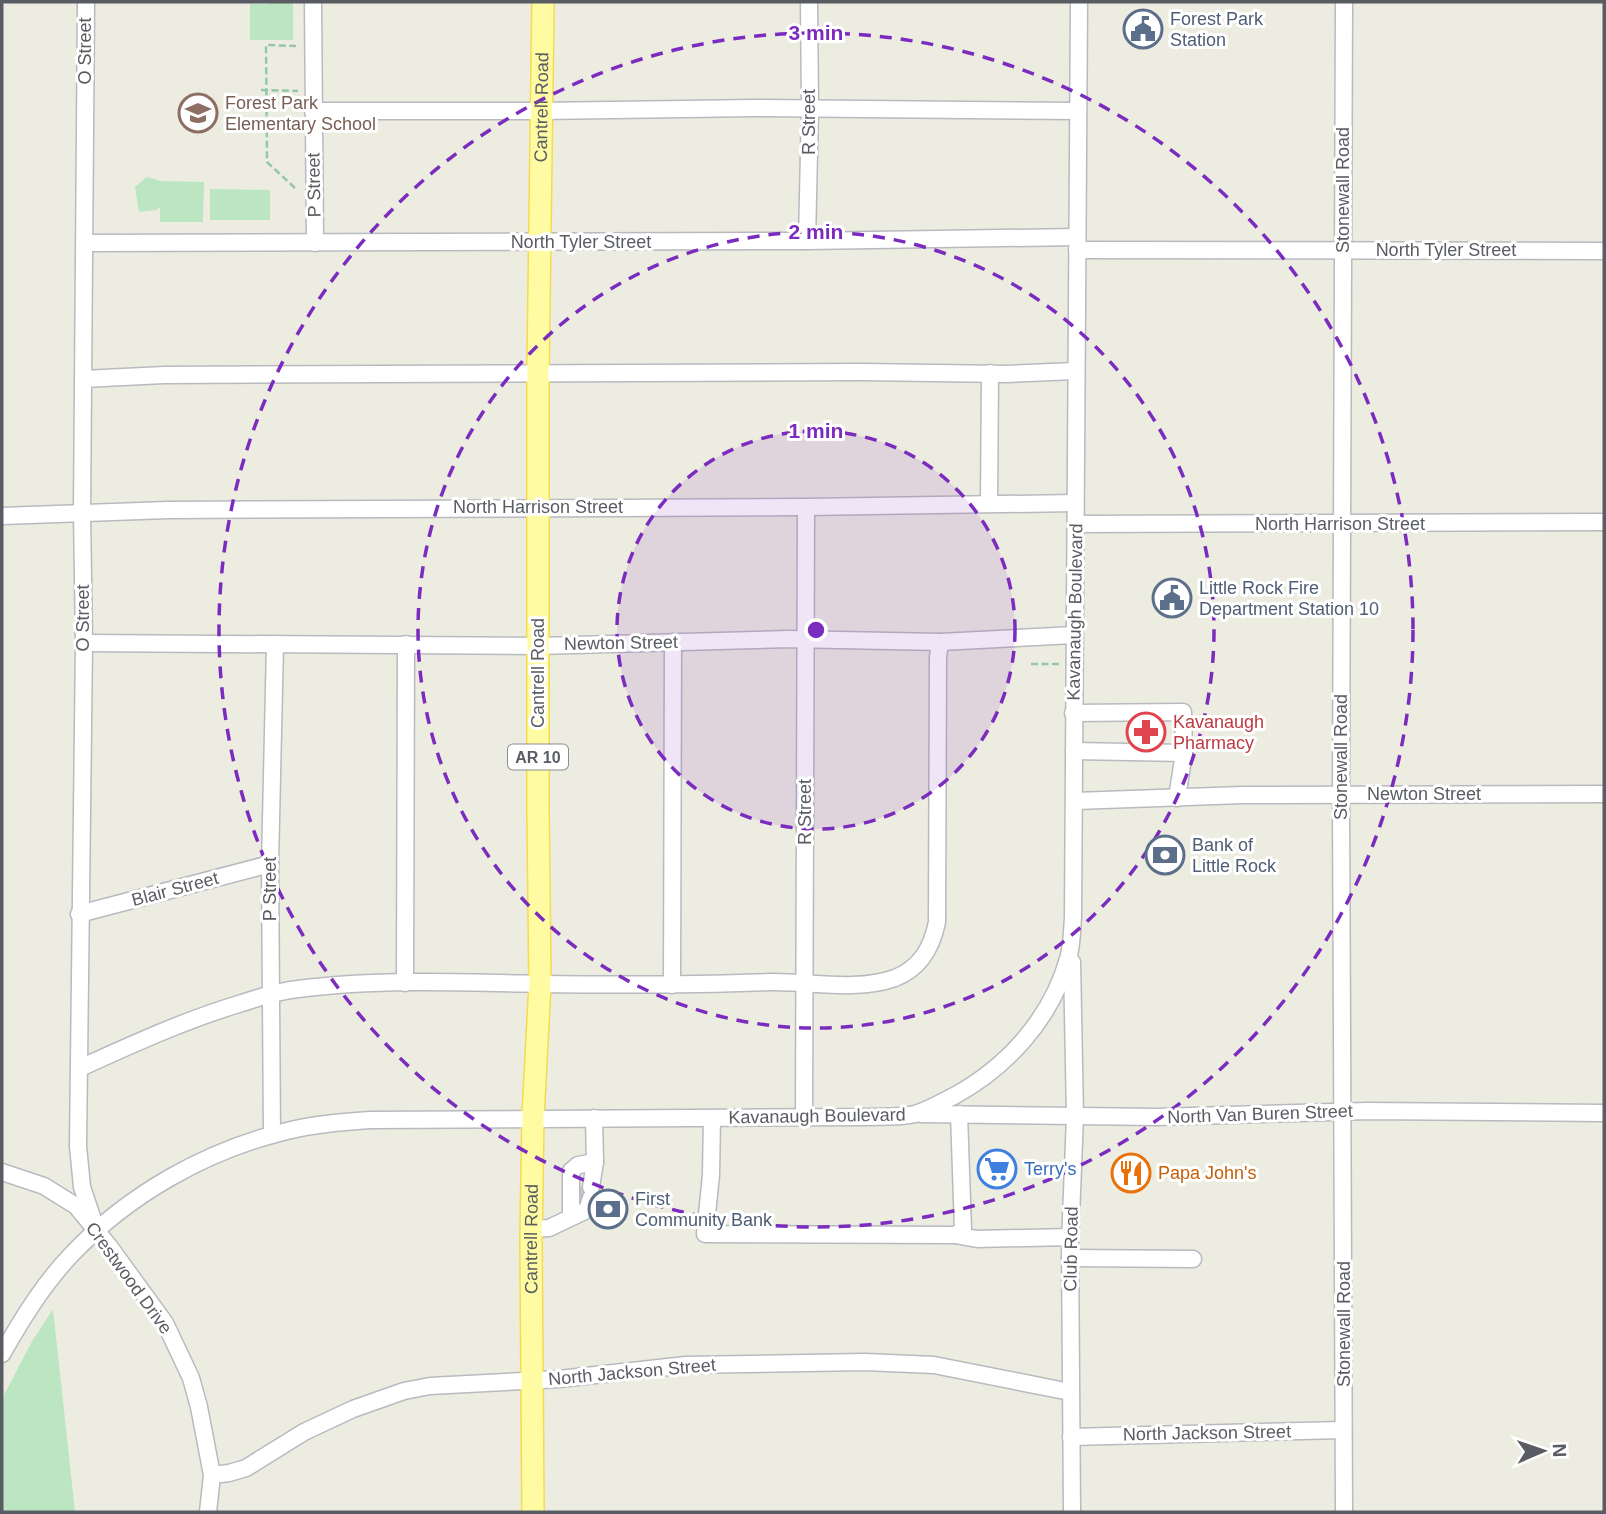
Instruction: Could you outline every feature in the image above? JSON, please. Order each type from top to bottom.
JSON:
[{"type":"main road","name":"Cantrell Road","points":[[533,1512],[531,1229],[540,984],[538,373],[543,2]]},
{"type":"street","name":"O Street","points":[[86,2],[79,1174],[97,1232]]},
{"type":"street","name":"P Street","points":[[313,2],[315,243]]},
{"type":"street","name":"R Street","points":[[807,242],[809,2]]},
{"type":"street","name":"Kavanaugh Boulevard","points":[[2,1354],[47,1283],[72,1254],[97,1232],[133,1203],[175,1175],[233,1147],[272,1135],[326,1124],[371,1120],[862,1117],[915,1114],[968,1088],[1016,1050],[1048,1006],[1060,983],[1069,958],[1073,917],[1079,2]]},
{"type":"street","name":"Stonewall Road","points":[[1344,2],[1341,524],[1344,1512]]},
{"type":"street","points":[[313,111],[810,108],[1077,111]]},
{"type":"street","name":"North Tyler Street","points":[[85,243],[807,242],[1604,251]]},
{"type":"street","points":[[83,379],[164,375],[1075,371]]},
{"type":"street","points":[[989,373],[989,504]]},
{"type":"street","name":"North Harrison Street","points":[[2,516],[168,510],[1075,503]]},
{"type":"street","name":"R Street","points":[[804,1117],[806,507]]},
{"type":"street","name":"North Harrison Street","points":[[1076,524],[1604,522]]},
{"type":"street","name":"Newton Street","points":[[83,643],[538,646],[805,640],[940,642],[1074,635]]},
{"type":"street","points":[[672,985],[673,642]]},
{"type":"street","points":[[80,1068],[195,1017],[270,994],[332,985],[672,985],[785,982],[804,985],[869,983],[894,979],[919,963],[934,939],[937,922],[940,642]]},
{"type":"street","name":"P Street","points":[[272,1135],[270,864],[275,644]]},
{"type":"street","points":[[405,983],[406,644]]},
{"type":"street","points":[[1073,713],[1184,712],[1184,753],[1177,798]]},
{"type":"street","points":[[1074,751],[1184,753]]},
{"type":"street","name":"Newton Street","points":[[1075,800],[1604,794]]},
{"type":"street","name":"Blair Street","points":[[79,914],[270,864]]},
{"type":"street","name":"Club Road","points":[[1070,945],[1074,1116],[1070,1237],[1072,1512]]},
{"type":"street","name":"North Van Buren Street","points":[[915,1114],[1157,1117],[1342,1113],[1604,1113]]},
{"type":"street","points":[[956,1235],[963,1230],[959,1114]]},
{"type":"street","points":[[531,1229],[549,1228],[583,1200],[591,1163],[594,1118]]},
{"type":"street","points":[[712,1118],[711,1175],[705,1234],[1070,1237]]},
{"type":"street","points":[[583,1200],[571,1171],[578,1165],[591,1163]]},
{"type":"street","name":"Crestwood Drive","points":[[2,1172],[29,1179],[70,1201],[97,1232],[165,1323],[179,1350],[199,1407],[212,1475],[208,1512]]},
{"type":"street","points":[[1070,1258],[1193,1259]]},
{"type":"street","name":"North Jackson Street","points":[[212,1475],[229,1474],[246,1468],[280,1445],[334,1416],[404,1391],[430,1387],[531,1381],[686,1365],[865,1362],[934,1365],[1070,1392]]},
{"type":"street","name":"North Jackson Street","points":[[1071,1437],[1342,1430]]},
{"type":"path","points":[[295,188],[267,162],[263,90],[266,45],[296,46]]},
{"type":"path","points":[[263,90],[298,91]]},
{"type":"path","points":[[264,128],[297,129]]},
{"type":"path","points":[[1031,664],[1074,663]]},
{"type":"green space","points":[[293,2],[293,40],[250,40],[250,4]]},
{"type":"green space","points":[[147,177],[161,181],[204,182],[203,222],[160,222],[160,207],[139,212],[135,187]]},
{"type":"green space","points":[[210,189],[270,190],[270,220],[210,220]]},
{"type":"green space","points":[[53,1309],[75,1512],[2,1512],[2,1399],[31,1343]]},
{"type":"tunnel","points":[[581,1199],[582,1187]]},
{"type":"place","name":"Forest Park Station","points":[[1143,29]]},
{"type":"place","name":"Forest Park Elementary School","points":[[198,113]]},
{"type":"place","name":"Little Rock Fire Department Station 10","points":[[1172,598]]},
{"type":"place","name":"Kavanaugh Pharmacy","points":[[1146,732]]},
{"type":"place","name":"Bank of Little Rock","points":[[1165,855]]},
{"type":"place","name":"Terry's","points":[[997,1169]]},
{"type":"place","name":"Papa John's","points":[[1131,1173]]},
{"type":"place","name":"First Community Bank","points":[[608,1209]]}]
